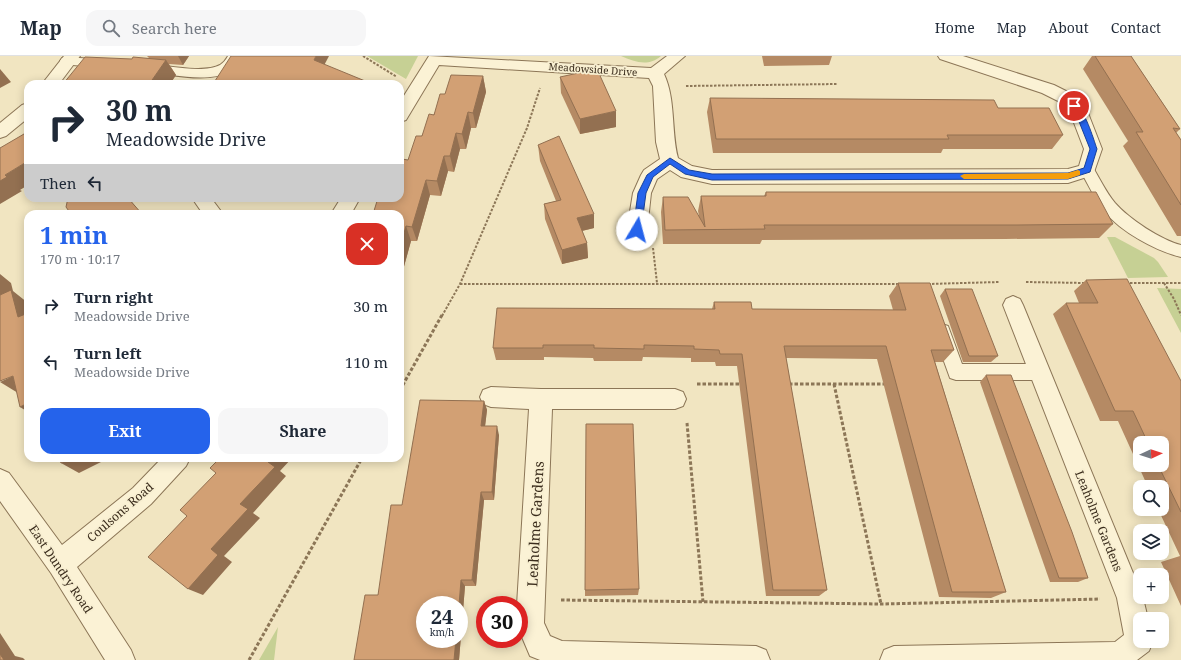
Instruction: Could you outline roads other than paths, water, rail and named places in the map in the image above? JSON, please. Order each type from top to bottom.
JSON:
[{"type":"street","name":"Meadowside Drive","points":[[436,58],[548,66],[658,80],[678,56]]},
{"type":"street","points":[[658,80],[665,142],[670,161],[687,172],[712,177],[1068,176],[1087,170],[1093,149],[1079,113],[1068,99],[1048,89],[946,56]]},
{"type":"street","points":[[404,109],[436,58]]},
{"type":"street","points":[[53,80],[69,59]]},
{"type":"street","points":[[0,132],[24,112]]},
{"type":"street","points":[[637,230],[642,193],[650,175],[670,161]]},
{"type":"street","name":"Leaholme Gardens","points":[[894,660],[1120,656],[1139,642],[1130,598],[1039,372],[1011,290]]},
{"type":"street","points":[[491,397],[541,399],[675,399]]},
{"type":"street","name":"Leaholme Gardens","points":[[541,399],[530,624],[540,646],[562,655],[756,660]]},
{"type":"street","name":"Coulsons Road","points":[[60,564],[142,496],[174,462]]},
{"type":"street","name":"East Dundry Road","points":[[0,480],[60,564],[121,660]]},
{"type":"lane","points":[[138,67],[211,72],[226,67],[235,56]]},
{"type":"lane","points":[[69,59],[114,65]]},
{"type":"lane","points":[[1087,170],[1113,212],[1128,224],[1159,242],[1181,251]]},
{"type":"lane","points":[[926,284],[956,372],[1039,372]]}]
